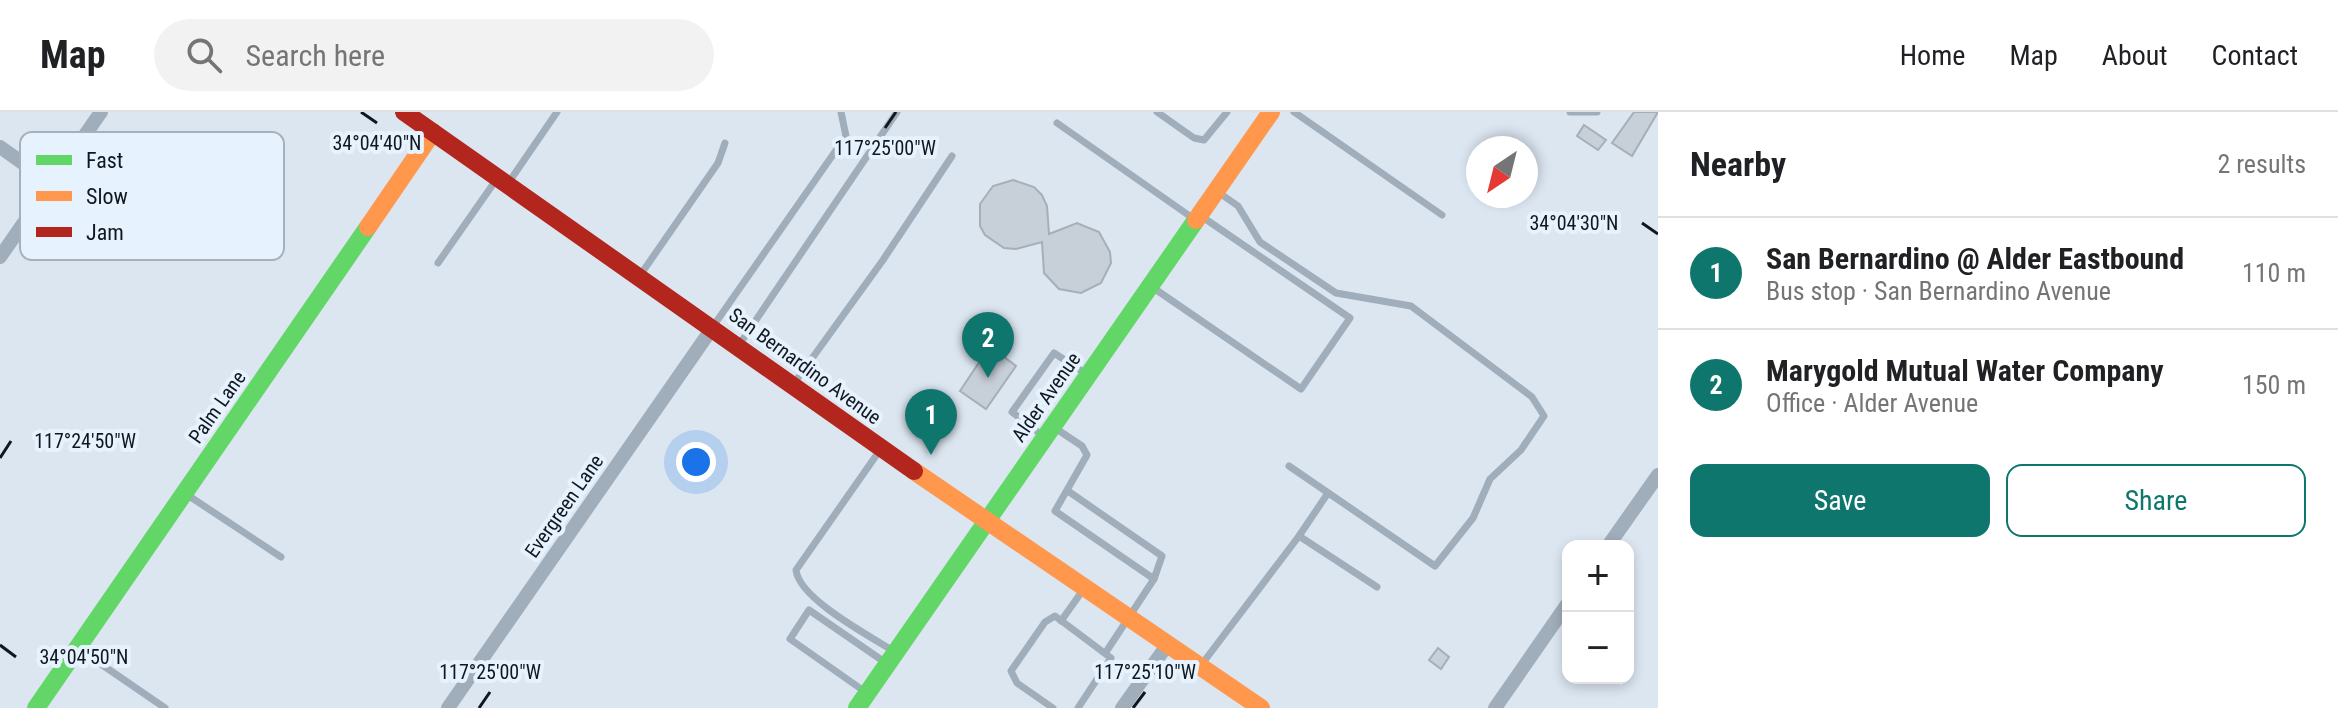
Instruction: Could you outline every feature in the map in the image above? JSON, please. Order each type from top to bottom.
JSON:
[{"type":"main road","name":"San Bernardino Avenue","points":[[404,112],[882,448],[1261,708]]},
{"type":"main road","name":"Alder Avenue","points":[[862,701],[1271,112]]},
{"type":"main road","name":"Palm Lane","points":[[36,708],[433,132]]},
{"type":"street","points":[[87,132],[101,112]]},
{"type":"street","points":[[0,147],[20,161]]},
{"type":"street","points":[[0,257],[20,228]]},
{"type":"street","name":"Evergreen Lane","points":[[448,708],[713,327]]},
{"type":"street","points":[[1612,540],[1658,475]]},
{"type":"street","points":[[1495,708],[1562,612]]},
{"type":"street","points":[[1122,708],[1168,644]]},
{"type":"lane","points":[[438,263],[557,112]]},
{"type":"lane","points":[[713,327],[846,136],[841,112]]},
{"type":"lane","points":[[739,345],[897,112]]},
{"type":"lane","points":[[1157,112],[1194,138],[1204,140],[1227,112]]},
{"type":"lane","points":[[1294,112],[1442,215]]},
{"type":"lane","points":[[1570,112],[1597,112]]},
{"type":"lane","points":[[1057,123],[1350,318],[1301,389],[1150,286]]},
{"type":"lane","points":[[639,276],[718,163],[725,143]]},
{"type":"lane","points":[[793,384],[883,260],[952,156]]},
{"type":"lane","points":[[1216,191],[1238,206],[1260,242],[1336,293],[1411,306],[1532,397],[1544,416],[1521,450],[1490,479],[1473,518],[1435,566],[1289,466]]},
{"type":"lane","points":[[1088,375],[1054,353],[1012,412],[1082,446],[1087,455],[1055,511],[1154,579]]},
{"type":"lane","points":[[882,448],[802,557],[796,570],[797,581],[809,595],[892,658]]},
{"type":"lane","points":[[1068,491],[1160,555],[1154,579],[1106,652]]},
{"type":"lane","points":[[184,493],[281,557]]},
{"type":"lane","points":[[1200,666],[1328,493]]},
{"type":"lane","points":[[1299,536],[1377,587]]},
{"type":"lane","points":[[1061,621],[1085,587]]},
{"type":"lane","points":[[862,701],[829,666],[790,639],[802,620],[809,610],[848,637],[892,658]]},
{"type":"lane","points":[[1053,708],[1017,683],[1011,671],[1048,619],[1055,616],[1106,652],[1110,662],[1078,708]]},
{"type":"lane","points":[[77,648],[165,708]]},
{"type":"building","points":[[1634,112],[1658,112],[1632,156],[1612,143]]},
{"type":"building","points":[[1584,125],[1606,140],[1598,150],[1577,136]]},
{"type":"building","points":[[1013,180],[1034,187],[1042,195],[1047,206],[1049,234],[1077,223],[1099,232],[1110,252],[1111,263],[1101,283],[1081,293],[1059,289],[1044,273],[1042,242],[1016,249],[1004,248],[985,235],[980,226],[980,204],[993,186]]},
{"type":"building","points":[[990,346],[1016,366],[986,409],[960,391]]},
{"type":"building","points":[[1438,648],[1449,657],[1441,669],[1429,660]]},
{"type":"traffic: fast","points":[[857,708],[1196,220]]},
{"type":"traffic: fast","points":[[36,708],[368,227]]},
{"type":"traffic: slow","points":[[1196,220],[1271,112]]},
{"type":"traffic: slow","points":[[368,227],[433,132]]},
{"type":"traffic: slow","points":[[914,471],[1261,708]]},
{"type":"traffic: jam","points":[[404,112],[914,471]]},
{"type":"place","name":"Marygold Mutual Water Company","points":[[988,378]]},
{"type":"place","name":"San Bernardino @ Alder Eastbound","points":[[931,455]]}]
